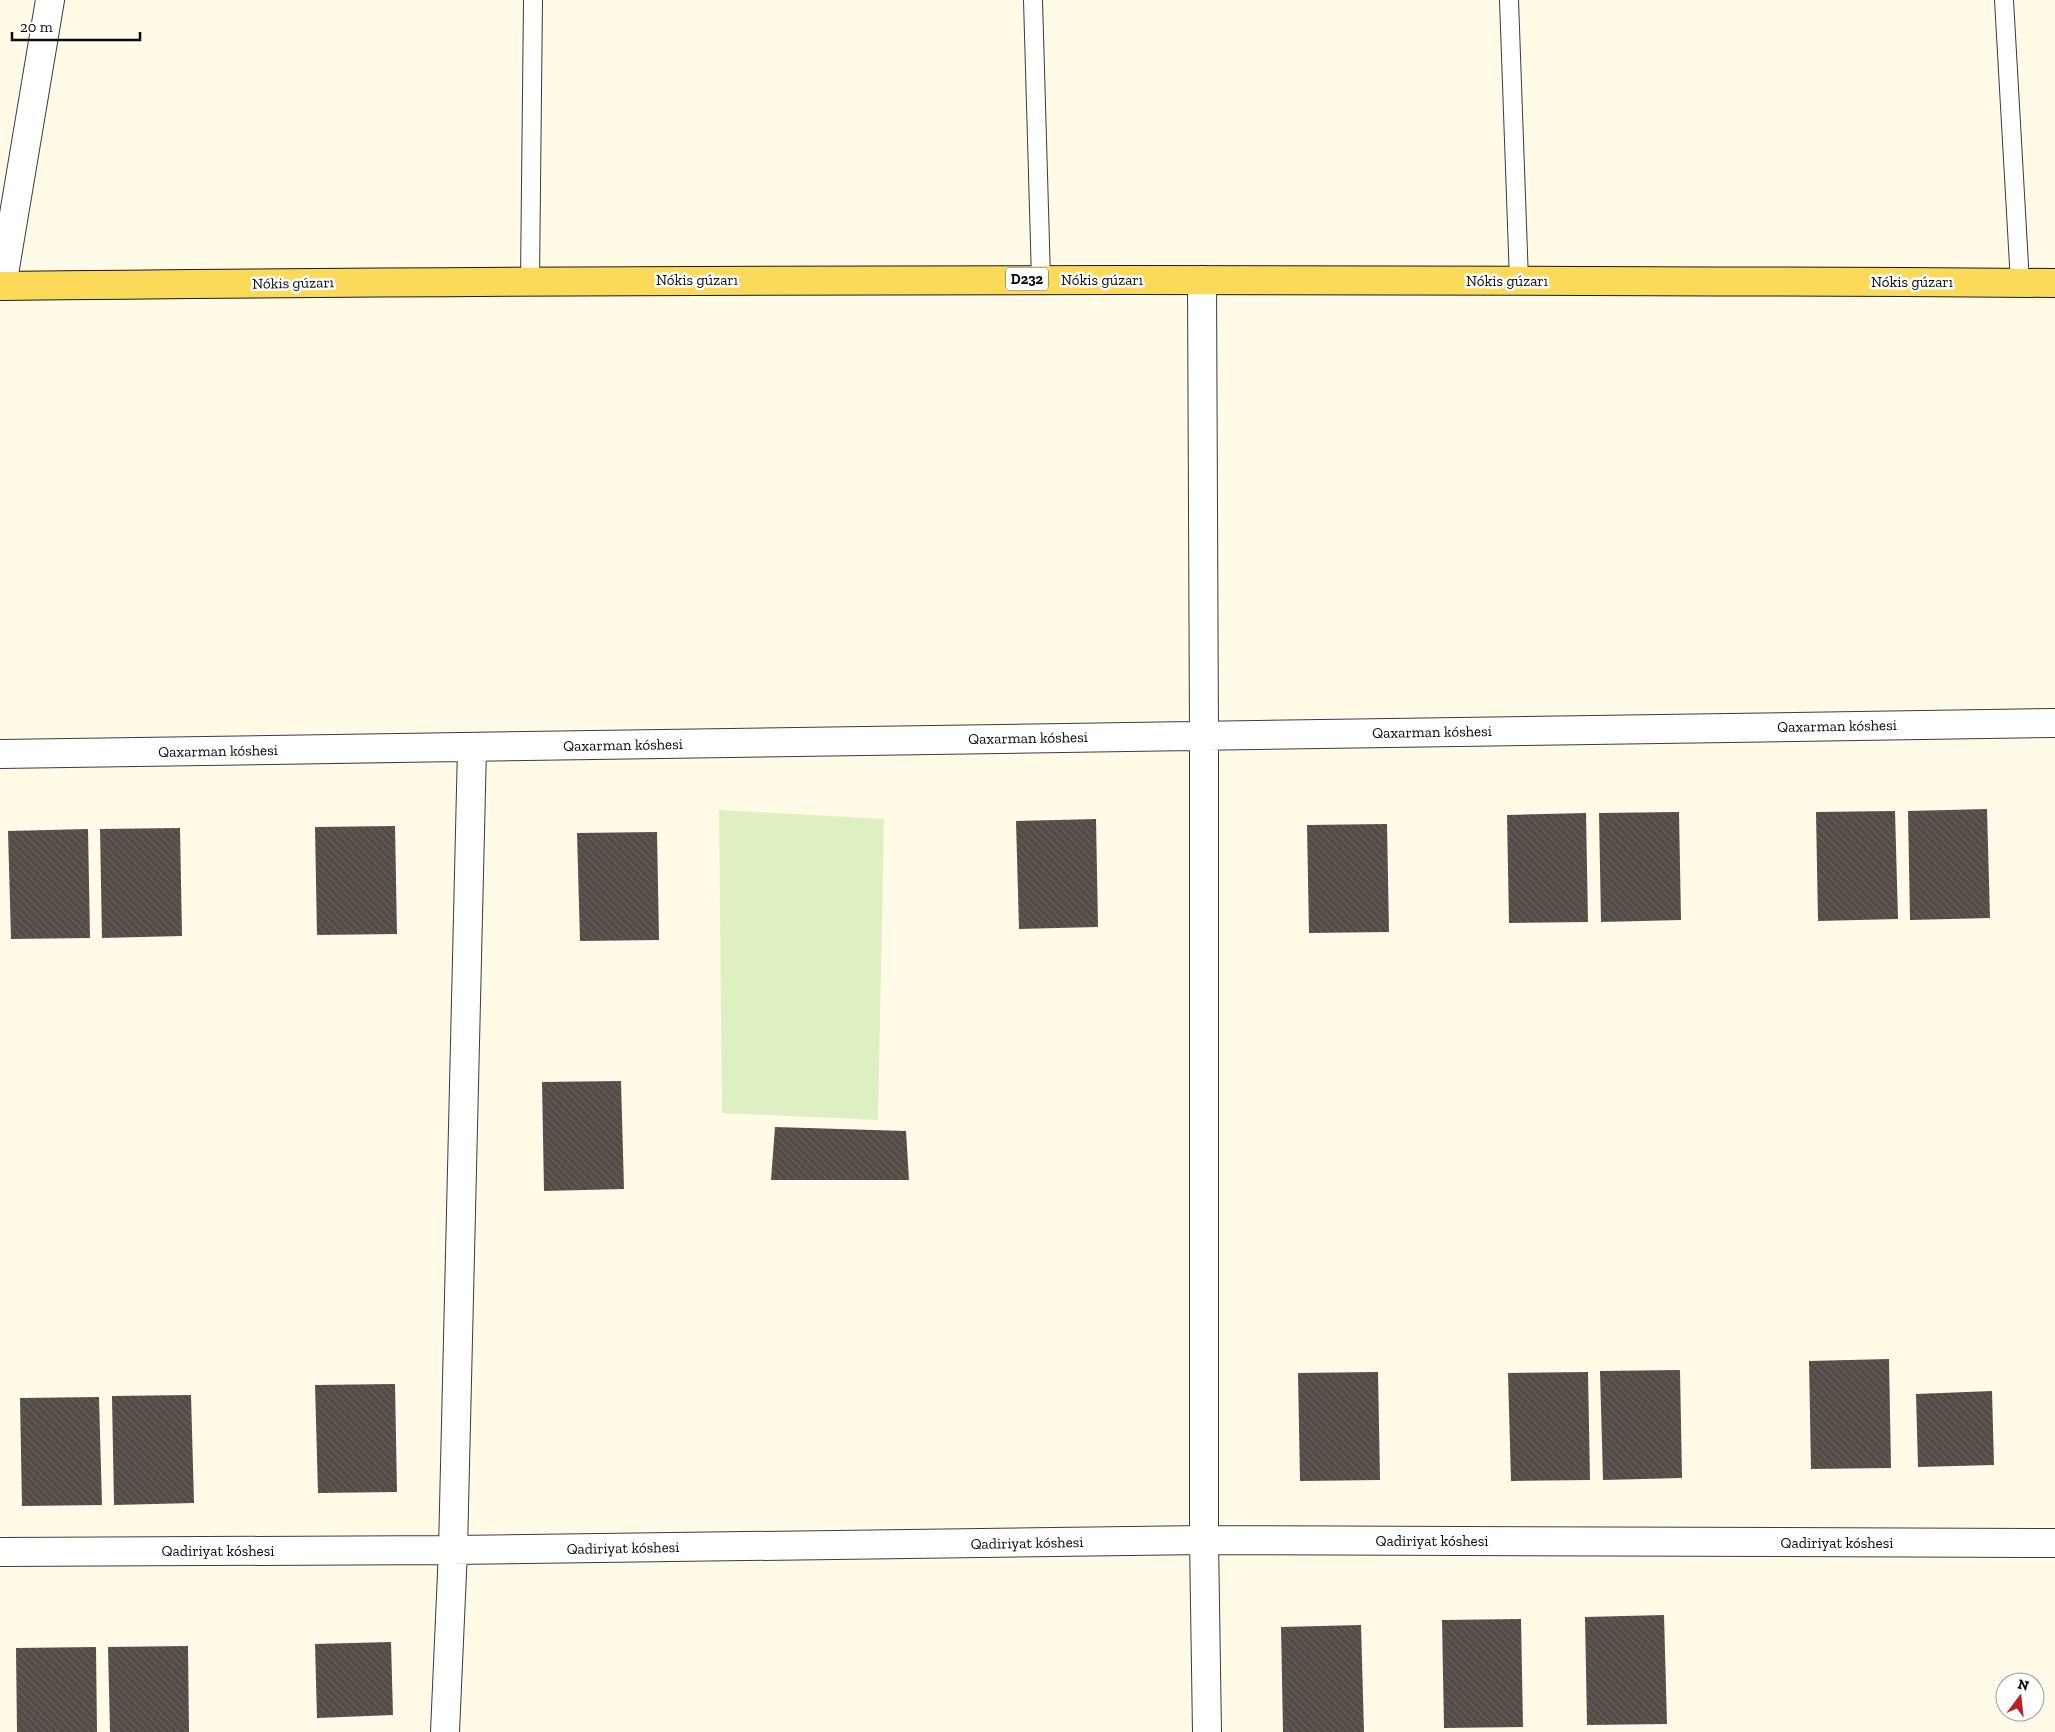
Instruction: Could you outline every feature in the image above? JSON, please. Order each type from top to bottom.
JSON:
[{"type":"main road","name":"Nókis gúzarı","points":[[1,286],[530,280],[1042,279],[2055,283]]},
{"type":"street","points":[[1,286],[50,0]]},
{"type":"street","points":[[1202,280],[1204,1540],[1207,1732]]},
{"type":"street","name":"Qaxarman kóshesi","points":[[0,754],[2055,722]]},
{"type":"street","points":[[445,1732],[453,1550],[472,747]]},
{"type":"street","name":"Qadiriyat kóshesi","points":[[0,1552],[453,1550],[1204,1540],[2055,1543]]},
{"type":"lane","points":[[530,280],[533,0]]},
{"type":"lane","points":[[1033,0],[1042,279]]},
{"type":"lane","points":[[1509,0],[1519,281]]},
{"type":"lane","points":[[2004,0],[2020,282]]},
{"type":"green space","points":[[719,810],[884,819],[878,1120],[722,1113]]},
{"type":"building","points":[[1987,809],[1990,918],[1910,920],[1908,811]]},
{"type":"building","points":[[1895,811],[1898,919],[1818,921],[1816,812]]},
{"type":"building","points":[[1679,812],[1681,920],[1601,922],[1599,813]]},
{"type":"building","points":[[1586,813],[1588,922],[1509,923],[1507,815]]},
{"type":"building","points":[[1096,819],[1098,927],[1019,929],[1016,821]]},
{"type":"building","points":[[1387,824],[1389,932],[1309,933],[1307,825]]},
{"type":"building","points":[[395,826],[397,934],[317,935],[315,827]]},
{"type":"building","points":[[180,828],[182,936],[102,938],[100,829]]},
{"type":"building","points":[[88,829],[90,938],[11,939],[8,831]]},
{"type":"building","points":[[657,832],[659,940],[580,941],[577,833]]},
{"type":"building","points":[[621,1081],[624,1189],[544,1191],[542,1082]]},
{"type":"building","points":[[775,1127],[906,1131],[909,1180],[771,1180]]},
{"type":"building","points":[[1889,1359],[1891,1468],[1811,1469],[1809,1361]]},
{"type":"building","points":[[1680,1370],[1682,1478],[1603,1480],[1600,1371]]},
{"type":"building","points":[[1378,1372],[1380,1480],[1300,1481],[1298,1373]]},
{"type":"building","points":[[1588,1372],[1590,1480],[1511,1481],[1508,1373]]},
{"type":"building","points":[[395,1384],[397,1492],[318,1493],[315,1385]]},
{"type":"building","points":[[1992,1391],[1994,1465],[1918,1467],[1916,1394]]},
{"type":"building","points":[[191,1395],[194,1503],[114,1505],[112,1396]]},
{"type":"building","points":[[99,1397],[102,1505],[22,1506],[20,1398]]},
{"type":"building","points":[[1664,1615],[1667,1724],[1587,1725],[1585,1617]]},
{"type":"building","points":[[1521,1619],[1523,1727],[1444,1728],[1442,1620]]},
{"type":"building","points":[[1361,1625],[1364,1732],[1283,1732],[1281,1627]]},
{"type":"building","points":[[391,1642],[393,1715],[317,1718],[315,1644]]},
{"type":"building","points":[[188,1646],[189,1732],[110,1732],[108,1647]]},
{"type":"building","points":[[96,1647],[97,1732],[17,1732],[16,1648]]}]
